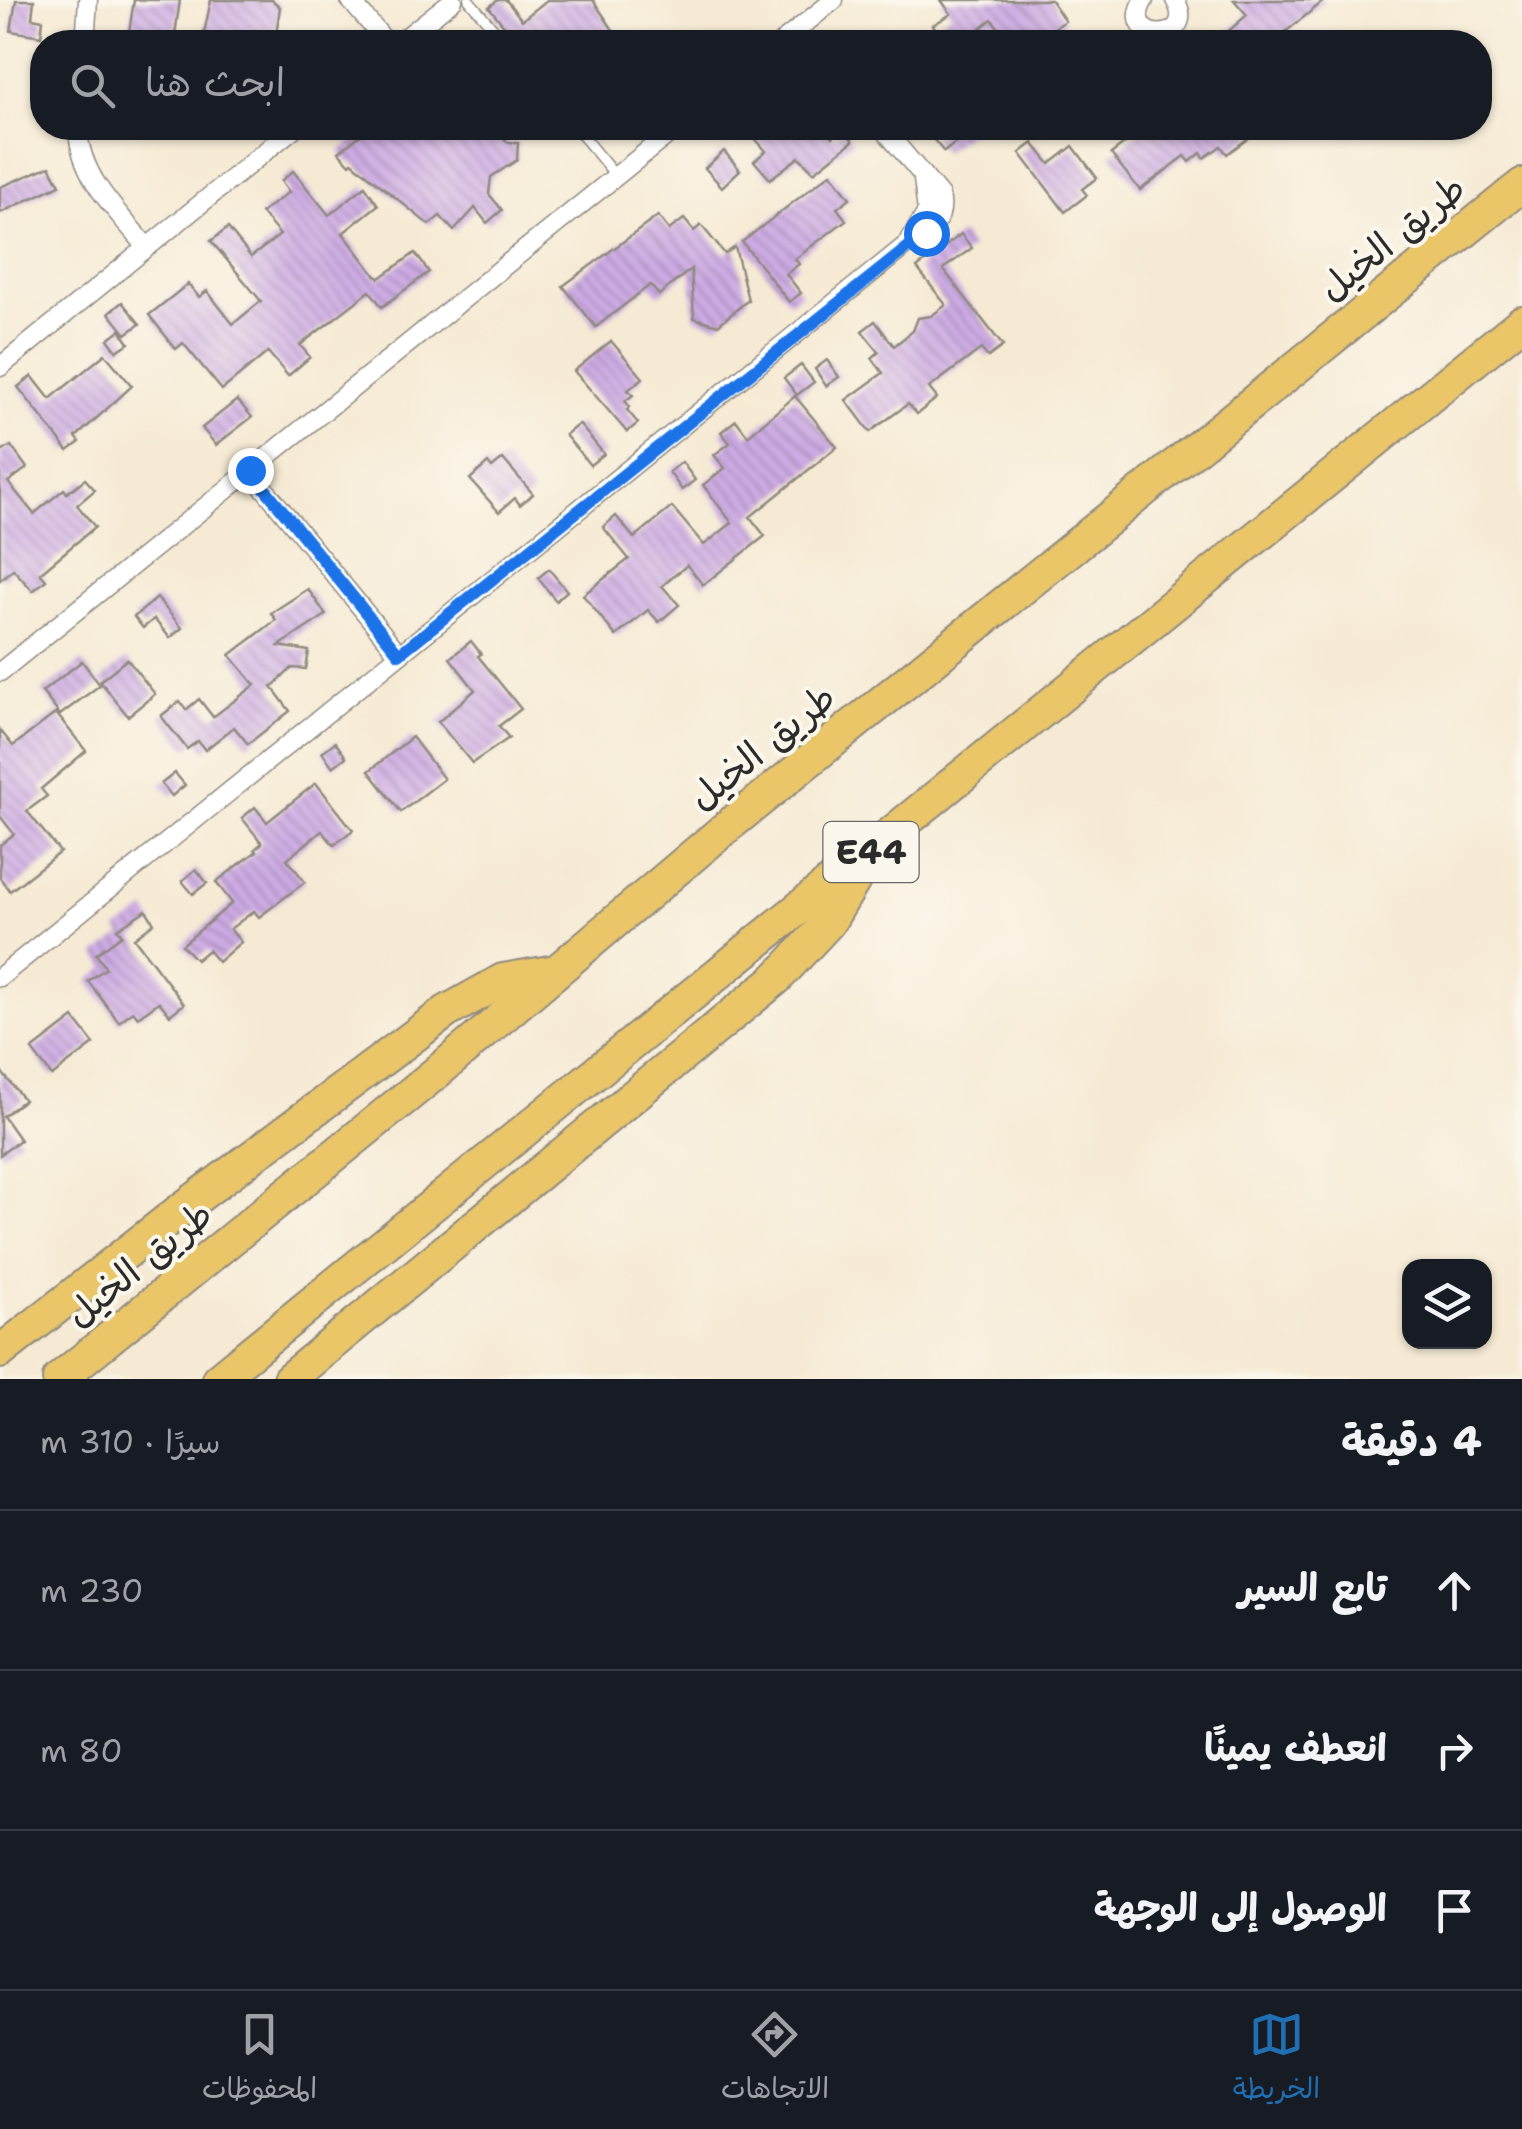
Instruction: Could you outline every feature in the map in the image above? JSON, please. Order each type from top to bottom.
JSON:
[{"type":"highway","name":"طريق الخيل","points":[[59,1379],[923,667],[1522,185]]},
{"type":"highway","name":"E44","points":[[218,1379],[1522,322]]},
{"type":"highway","points":[[289,1379],[786,970],[829,922],[866,856]]},
{"type":"highway","points":[[0,1352],[182,1208],[446,1012],[502,980],[556,972]]},
{"type":"street","points":[[85,30],[88,0]]},
{"type":"street","points":[[350,0],[376,30]]},
{"type":"street","points":[[415,30],[453,0]]},
{"type":"street","points":[[797,30],[834,0]]},
{"type":"street","points":[[1144,0],[1140,19],[1147,30]]},
{"type":"street","points":[[1168,30],[1178,23],[1180,8],[1174,0]]},
{"type":"street","points":[[80,140],[95,184],[146,246]]},
{"type":"street","points":[[0,367],[279,140]]},
{"type":"street","points":[[0,672],[661,140]]},
{"type":"street","points":[[0,977],[905,246],[935,226],[941,217],[940,196],[893,140]]},
{"type":"street","points":[[250,470],[399,654]]},
{"type":"lane","points":[[469,0],[495,30]]},
{"type":"lane","points":[[586,140],[616,176]]},
{"type":"building","points":[[16,0],[34,0],[32,18],[43,20],[42,30],[30,30],[30,34],[11,31]]},
{"type":"building","points":[[134,0],[180,0],[176,30],[129,30]]},
{"type":"building","points":[[211,0],[272,0],[280,7],[277,30],[205,30]]},
{"type":"building","points":[[498,0],[506,0],[522,20],[547,0],[593,0],[613,30],[507,30],[489,7]]},
{"type":"building","points":[[941,0],[1051,0],[1065,21],[1054,30],[1000,30],[992,19],[978,30],[936,30],[933,25],[951,14]]},
{"type":"building","points":[[1234,0],[1325,0],[1288,30],[1230,30],[1247,15]]},
{"type":"building","points":[[354,140],[518,143],[517,160],[491,177],[489,194],[502,210],[487,223],[475,208],[454,231],[440,216],[429,225],[339,152]]},
{"type":"building","points":[[756,140],[853,141],[814,172],[799,157],[770,179],[754,161],[766,151]]},
{"type":"building","points":[[934,140],[960,140],[944,152]]},
{"type":"building","points":[[1129,140],[1246,140],[1227,154],[1221,146],[1190,162],[1185,156],[1140,190],[1111,154]]},
{"type":"building","points":[[1033,143],[1050,164],[1073,146],[1097,178],[1082,189],[1087,195],[1065,212],[1020,153]]},
{"type":"building","points":[[724,151],[740,170],[722,187],[705,168]]},
{"type":"building","points":[[50,166],[60,185],[0,213],[0,187]]},
{"type":"building","points":[[293,171],[329,215],[365,186],[378,205],[343,233],[376,276],[380,278],[415,253],[429,272],[382,307],[370,291],[300,345],[310,357],[288,376],[268,352],[222,390],[183,343],[176,349],[149,315],[188,284],[199,297],[207,291],[233,324],[261,301],[211,241],[228,228],[251,257],[280,235],[261,213],[289,192],[281,181]]},
{"type":"building","points":[[831,173],[850,198],[837,208],[846,220],[795,259],[799,264],[786,274],[801,293],[789,302],[742,242]]},
{"type":"building","points":[[658,216],[669,230],[684,219],[694,231],[701,225],[725,254],[735,247],[748,300],[718,325],[694,318],[691,269],[659,295],[650,285],[596,327],[563,286]]},
{"type":"building","points":[[961,234],[972,248],[943,269],[1003,346],[988,357],[981,349],[929,388],[937,398],[917,414],[908,404],[870,432],[846,400],[883,373],[872,358],[879,352],[862,331],[875,321],[894,346],[913,331],[918,318],[931,316],[946,305],[917,268]]},
{"type":"building","points":[[122,302],[140,324],[126,334],[109,313]]},
{"type":"building","points":[[120,330],[129,343],[117,351],[108,339]]},
{"type":"building","points":[[611,341],[643,378],[628,390],[633,395],[625,401],[630,407],[627,410],[638,423],[627,432],[574,371]]},
{"type":"building","points":[[105,354],[132,386],[76,437],[80,442],[68,451],[18,387],[32,376],[50,399]]},
{"type":"building","points":[[827,360],[839,377],[826,386],[815,369]]},
{"type":"building","points":[[801,365],[814,382],[797,395],[784,378]]},
{"type":"building","points":[[795,396],[837,447],[750,517],[765,536],[703,585],[687,565],[662,586],[679,605],[659,622],[648,610],[616,636],[583,595],[629,559],[603,527],[616,516],[634,538],[672,507],[704,545],[732,523],[703,485],[725,468],[714,455],[730,443],[721,432],[736,420],[748,436]]},
{"type":"building","points":[[237,400],[252,417],[216,445],[202,428]]},
{"type":"building","points":[[579,424],[604,454],[590,465],[565,435]]},
{"type":"building","points":[[11,446],[27,468],[8,482],[34,514],[64,489],[67,493],[85,479],[95,490],[77,505],[95,527],[40,573],[46,580],[33,591],[13,569],[0,580],[0,453]]},
{"type":"building","points":[[503,459],[533,494],[520,505],[515,498],[499,512],[470,479],[488,463],[492,468]]},
{"type":"building","points":[[682,462],[695,480],[682,490],[669,472]]},
{"type":"building","points":[[549,569],[567,591],[556,601],[538,578]]},
{"type":"building","points":[[308,589],[326,615],[279,646],[309,651],[306,669],[292,668],[272,687],[290,711],[248,744],[234,727],[205,750],[198,741],[187,749],[161,716],[180,701],[186,710],[199,699],[213,717],[255,685],[230,655],[276,620],[271,613]]},
{"type":"building","points":[[157,598],[182,628],[170,638],[154,619],[143,628],[134,617]]},
{"type":"building","points":[[471,641],[481,654],[478,656],[521,709],[499,726],[509,738],[472,763],[438,722],[475,690],[450,658]]},
{"type":"building","points":[[127,659],[155,694],[128,716],[100,681]]},
{"type":"building","points":[[82,661],[100,685],[60,715],[42,692]]},
{"type":"building","points":[[56,713],[86,751],[41,789],[47,796],[27,811],[60,852],[10,891],[0,878],[0,845],[14,834],[0,816],[0,730],[13,746]]},
{"type":"building","points":[[412,737],[444,779],[401,812],[369,771]]},
{"type":"building","points":[[335,742],[346,757],[333,767],[322,752]]},
{"type":"building","points":[[175,773],[185,785],[172,796],[161,784]]},
{"type":"building","points":[[316,783],[353,830],[334,845],[322,831],[287,859],[305,882],[259,917],[254,911],[230,929],[241,942],[218,962],[208,950],[196,960],[182,945],[232,903],[216,882],[262,843],[242,818],[255,807],[267,822]]},
{"type":"building","points":[[196,869],[207,883],[193,894],[182,881]]},
{"type":"building","points":[[146,910],[154,923],[134,938],[184,1004],[170,1015],[159,1002],[138,1017],[133,1011],[119,1022],[88,981],[106,968],[96,954],[122,935],[117,929]]},
{"type":"building","points":[[74,1018],[94,1044],[52,1076],[32,1050]]},
{"type":"building","points":[[0,1070],[24,1100],[3,1116],[20,1140],[0,1155]]},
{"type":"route","points":[[250,470],[399,654],[926,233]]}]
